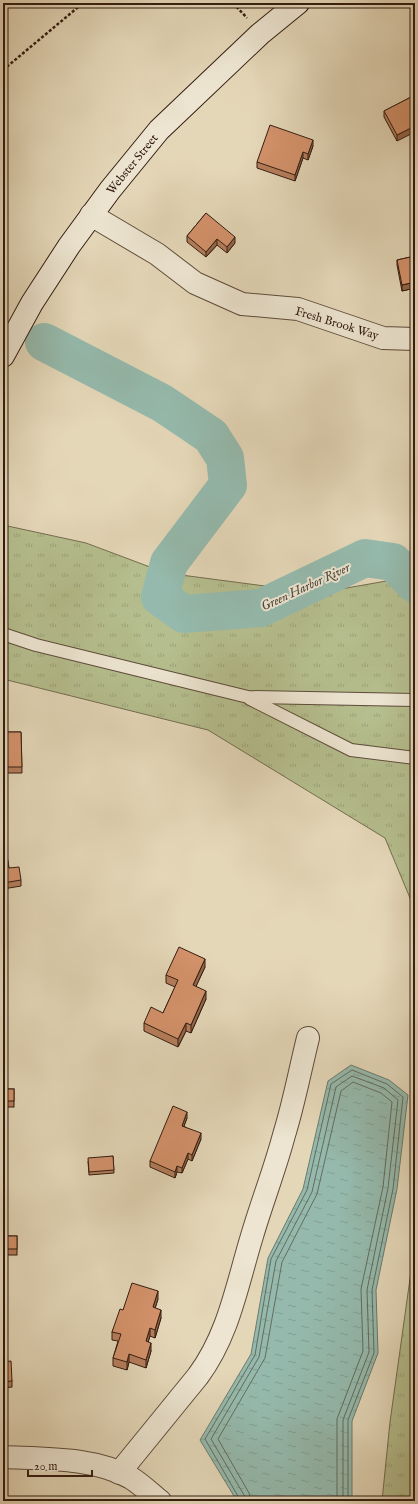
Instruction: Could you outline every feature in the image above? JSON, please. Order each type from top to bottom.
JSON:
[{"type":"street","name":"Webster Street","points":[[3,356],[32,303],[68,246],[110,190],[159,130],[260,34],[298,3]]},
{"type":"street","name":"Fresh Brook Way","points":[[91,215],[157,254],[195,283],[242,304],[298,309],[383,338],[415,339]]},
{"type":"street","points":[[119,1473],[198,1376],[209,1361],[220,1341],[233,1304],[252,1236],[285,1134],[308,1038]]},
{"type":"street","points":[[3,1457],[57,1459],[94,1465],[131,1478],[160,1501]]},
{"type":"lane","points":[[3,634],[36,645],[248,697],[415,700]]},
{"type":"lane","points":[[248,697],[351,750],[415,758]]},
{"type":"path","points":[[3,70],[84,3]]},
{"type":"green space","points":[[3,525],[86,543],[166,573],[318,593],[415,576],[415,910],[385,838],[208,730],[3,679]]},
{"type":"green space","points":[[415,1243],[415,1501],[382,1501],[390,1422]]},
{"type":"water","points":[[351,1065],[389,1080],[408,1095],[397,1189],[376,1290],[378,1353],[352,1421],[352,1501],[237,1501],[200,1440],[251,1354],[268,1258],[303,1189],[328,1081]]},
{"type":"building","points":[[415,95],[415,126],[397,135],[384,111]]},
{"type":"building","points":[[270,125],[313,140],[308,154],[303,152],[295,175],[257,162]]},
{"type":"building","points":[[206,213],[235,237],[227,247],[217,239],[206,252],[187,236]]},
{"type":"building","points":[[415,256],[415,282],[402,285],[397,260]]},
{"type":"building","points":[[3,732],[21,732],[22,767],[3,767]]},
{"type":"building","points":[[3,832],[9,868],[19,867],[21,880],[3,883]]},
{"type":"building","points":[[179,947],[205,959],[193,985],[206,991],[191,1025],[186,1023],[178,1039],[144,1023],[151,1007],[163,1013],[178,980],[166,975]]},
{"type":"building","points":[[3,980],[4,1002],[3,1002]]},
{"type":"building","points":[[3,1089],[14,1089],[14,1101],[3,1101]]},
{"type":"building","points":[[173,1106],[187,1112],[182,1126],[201,1133],[192,1155],[188,1153],[182,1168],[177,1166],[175,1172],[150,1161]]},
{"type":"building","points":[[113,1156],[114,1170],[89,1172],[88,1158]]},
{"type":"building","points":[[3,1236],[17,1236],[17,1249],[3,1249]]},
{"type":"building","points":[[132,1283],[158,1291],[153,1307],[161,1310],[155,1330],[150,1328],[146,1341],[151,1343],[146,1360],[129,1354],[127,1362],[113,1358],[121,1334],[112,1332],[120,1309],[123,1310]]},
{"type":"building","points":[[11,1361],[12,1381],[3,1382],[3,1362]]},
{"type":"waterway","name":"Green Harbor River","points":[[44,342],[162,403],[211,436],[225,458],[228,485],[169,563],[160,597],[184,614],[261,608],[365,558],[393,562],[415,584]]}]
